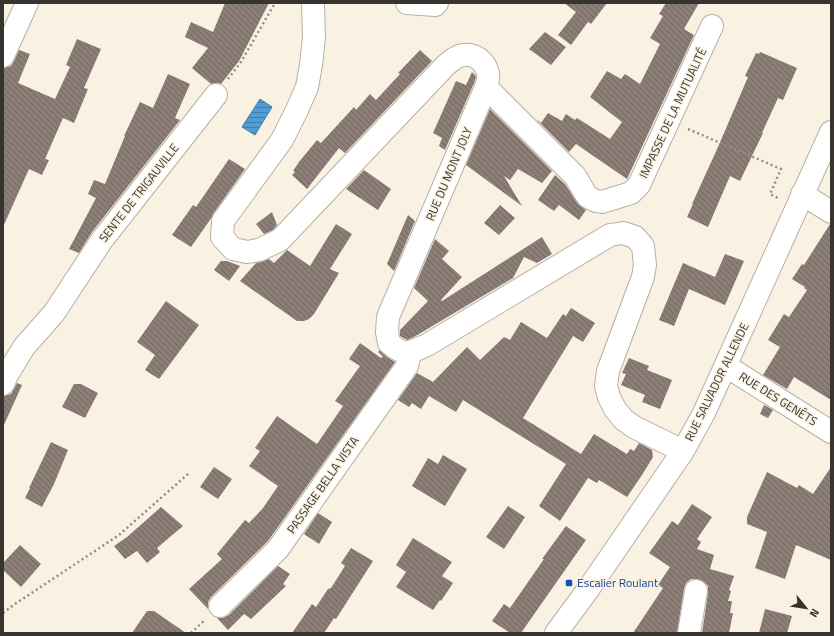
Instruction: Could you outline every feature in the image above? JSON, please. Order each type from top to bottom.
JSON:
[{"type":"street","points":[[3,56],[27,3]]},
{"type":"street","name":"RUE DU MONT JOLY","points":[[313,3],[314,37],[307,87],[282,140],[223,221],[222,237],[233,249],[247,252],[260,250],[280,240],[446,65],[455,58],[463,55],[473,56],[481,60],[486,66],[489,76],[486,87],[388,317],[387,332],[389,343],[398,351],[410,353]]},
{"type":"street","points":[[407,3],[435,5],[437,3]]},
{"type":"street","name":"IMPASSE DE LA MUTUALITÉ","points":[[486,87],[575,176],[588,197],[596,202],[602,202],[631,193],[639,185],[712,26]]},
{"type":"street","name":"SENTE DE TRIGAUVILLE","points":[[3,384],[24,347],[54,313],[102,240],[216,94]]},
{"type":"street","name":"RUE SALVADOR ALLENDE","points":[[556,633],[587,591],[683,451],[704,413],[831,132]]},
{"type":"street","points":[[802,194],[831,212]]},
{"type":"street","points":[[410,353],[428,345],[610,235],[623,233],[636,237],[643,246],[645,265],[643,277],[608,371],[606,386],[609,397],[615,409],[624,420],[634,427],[683,451]]},
{"type":"street","name":"PASSAGE BELLA VISTA","points":[[220,606],[278,549],[407,366],[410,353]]},
{"type":"street","name":"RUE DES GENÊTS","points":[[726,366],[831,432]]},
{"type":"street","points":[[689,633],[696,591]]},
{"type":"path","points":[[216,94],[241,62],[275,3]]},
{"type":"path","points":[[669,121],[781,169],[770,194]]},
{"type":"path","points":[[3,613],[119,535],[188,474]]},
{"type":"path","points":[[191,633],[204,621]]},
{"type":"water","points":[[260,99],[272,107],[255,135],[242,127]]},
{"type":"building","points":[[225,3],[269,3],[239,61],[221,84],[211,84],[192,68],[208,48],[185,37],[191,22],[213,32]]},
{"type":"building","points":[[564,3],[607,3],[591,24],[588,22],[571,45],[558,35],[576,12]]},
{"type":"building","points":[[666,3],[699,3],[684,29],[694,35],[627,179],[576,144],[569,152],[538,120],[541,123],[548,113],[562,121],[566,114],[575,120],[577,118],[610,139],[622,122],[590,97],[607,71],[621,79],[625,74],[640,84],[660,44],[650,38],[663,16],[659,14]]},
{"type":"building","points":[[545,32],[566,47],[551,65],[529,49]]},
{"type":"building","points":[[77,39],[101,49],[84,88],[88,89],[74,123],[63,118],[45,159],[49,160],[42,175],[29,169],[3,227],[3,68],[11,66],[19,50],[30,54],[18,83],[55,99],[70,67],[66,65]]},
{"type":"building","points":[[420,50],[432,61],[345,153],[339,148],[307,189],[292,175],[295,172],[293,171],[299,162],[317,140],[321,143],[354,107],[356,110],[370,94],[376,100],[400,74],[398,73]]},
{"type":"building","points":[[760,52],[797,68],[783,100],[778,98],[740,181],[730,176],[708,227],[687,217],[748,77],[745,76],[756,53],[759,54]]},
{"type":"building","points":[[472,72],[476,77],[474,83],[445,150],[439,146],[442,138],[433,133],[456,81],[466,85]]},
{"type":"building","points":[[168,74],[190,84],[175,118],[180,120],[92,232],[79,253],[69,249],[96,198],[88,194],[94,180],[105,184],[124,136],[140,102],[153,108]]},
{"type":"building","points":[[490,109],[552,171],[542,183],[518,169],[510,180],[504,176],[522,206],[466,165]]},
{"type":"building","points":[[229,159],[245,169],[191,247],[172,235],[193,205],[196,207]]},
{"type":"building","points":[[364,170],[391,189],[378,210],[346,189]]},
{"type":"building","points":[[555,175],[565,184],[578,204],[586,210],[579,220],[559,205],[554,211],[538,200]]},
{"type":"building","points":[[500,205],[515,218],[499,235],[484,223]]},
{"type":"building","points":[[272,212],[277,225],[273,230],[264,234],[256,224]]},
{"type":"building","points":[[408,215],[415,221],[394,271],[387,264]]},
{"type":"building","points":[[336,224],[352,234],[330,269],[339,273],[314,314],[309,319],[297,321],[240,281],[256,263],[269,259],[274,263],[287,250],[310,266]]},
{"type":"building","points":[[830,224],[831,400],[794,377],[787,389],[763,375],[780,347],[768,340],[784,314],[789,317],[807,290],[804,288],[805,287],[792,279],[802,264],[804,265]]},
{"type":"building","points":[[542,237],[552,254],[537,263],[524,257],[513,278],[414,337],[407,340],[400,336],[400,330],[428,301],[414,288],[435,239],[449,251],[442,259],[462,277],[441,300],[442,301]]},
{"type":"building","points":[[725,254],[744,261],[725,305],[689,289],[674,326],[659,320],[683,263],[715,277]]},
{"type":"building","points":[[221,261],[227,261],[240,266],[229,281],[214,270]]},
{"type":"building","points":[[166,301],[199,325],[159,379],[145,370],[155,355],[137,342]]},
{"type":"building","points":[[571,308],[595,323],[583,342],[573,336],[523,418],[581,454],[594,434],[627,454],[630,449],[634,451],[639,443],[652,450],[653,457],[627,497],[599,480],[597,483],[588,478],[560,521],[539,506],[566,464],[463,400],[456,412],[429,396],[421,409],[412,403],[409,407],[398,400],[417,373],[433,382],[467,347],[480,360],[504,337],[510,340],[521,322],[547,338],[563,314],[566,316]]},
{"type":"building","points":[[360,343],[381,358],[383,356],[378,352],[380,350],[395,362],[268,541],[211,597],[208,602],[208,609],[189,589],[222,559],[217,554],[245,520],[249,523],[263,508],[278,486],[249,466],[260,451],[255,448],[277,416],[317,444],[343,406],[335,401],[360,366],[349,359]]},
{"type":"building","points":[[629,358],[649,366],[647,370],[672,380],[660,409],[642,402],[645,395],[621,385],[626,374],[622,373]]},
{"type":"building","points":[[17,383],[22,385],[3,427],[3,396],[11,394]]},
{"type":"building","points":[[74,384],[81,384],[98,393],[85,418],[62,407]]},
{"type":"building","points":[[764,405],[773,410],[768,418],[760,414]]},
{"type":"building","points":[[51,442],[68,450],[54,484],[42,507],[25,498]]},
{"type":"building","points":[[443,455],[467,469],[445,506],[412,486],[428,458],[438,464]]},
{"type":"building","points":[[214,467],[232,479],[218,499],[200,487]]},
{"type":"building","points":[[831,467],[831,560],[796,545],[785,579],[755,568],[767,532],[747,524],[747,517],[767,472],[797,488],[799,485],[813,494]]},
{"type":"building","points":[[692,504],[712,517],[697,539],[701,542],[697,549],[714,555],[710,569],[734,576],[729,590],[731,591],[728,601],[732,601],[730,613],[733,613],[729,633],[702,633],[708,586],[698,579],[691,579],[686,583],[684,589],[677,633],[633,633],[663,588],[658,585],[670,567],[649,553],[672,521],[678,525]]},
{"type":"building","points":[[508,506],[525,517],[504,549],[486,537]]},
{"type":"building","points":[[161,507],[183,526],[157,548],[160,552],[147,563],[137,551],[125,559],[114,546],[127,537]]},
{"type":"building","points":[[318,513],[332,522],[319,544],[304,534]]},
{"type":"building","points":[[566,526],[586,540],[521,633],[510,633],[492,621],[504,604],[510,608],[544,559],[542,559]]},
{"type":"building","points":[[413,538],[452,562],[442,576],[453,583],[433,610],[396,587],[406,572],[396,565]]},
{"type":"building","points":[[20,545],[41,564],[21,587],[3,570],[3,563]]},
{"type":"building","points":[[351,548],[373,561],[336,619],[334,618],[324,633],[292,633],[312,604],[316,607],[328,589],[331,588],[345,566],[341,563]]},
{"type":"building","points":[[278,566],[290,574],[283,584],[286,586],[251,619],[244,614],[228,630],[217,618],[223,618],[229,615]]},
{"type":"building","points":[[765,609],[792,616],[787,633],[759,633]]},
{"type":"building","points":[[147,611],[154,611],[186,633],[132,633]]},
{"type":"place","name":"Escalier Roulant","points":[[569,583]]}]
